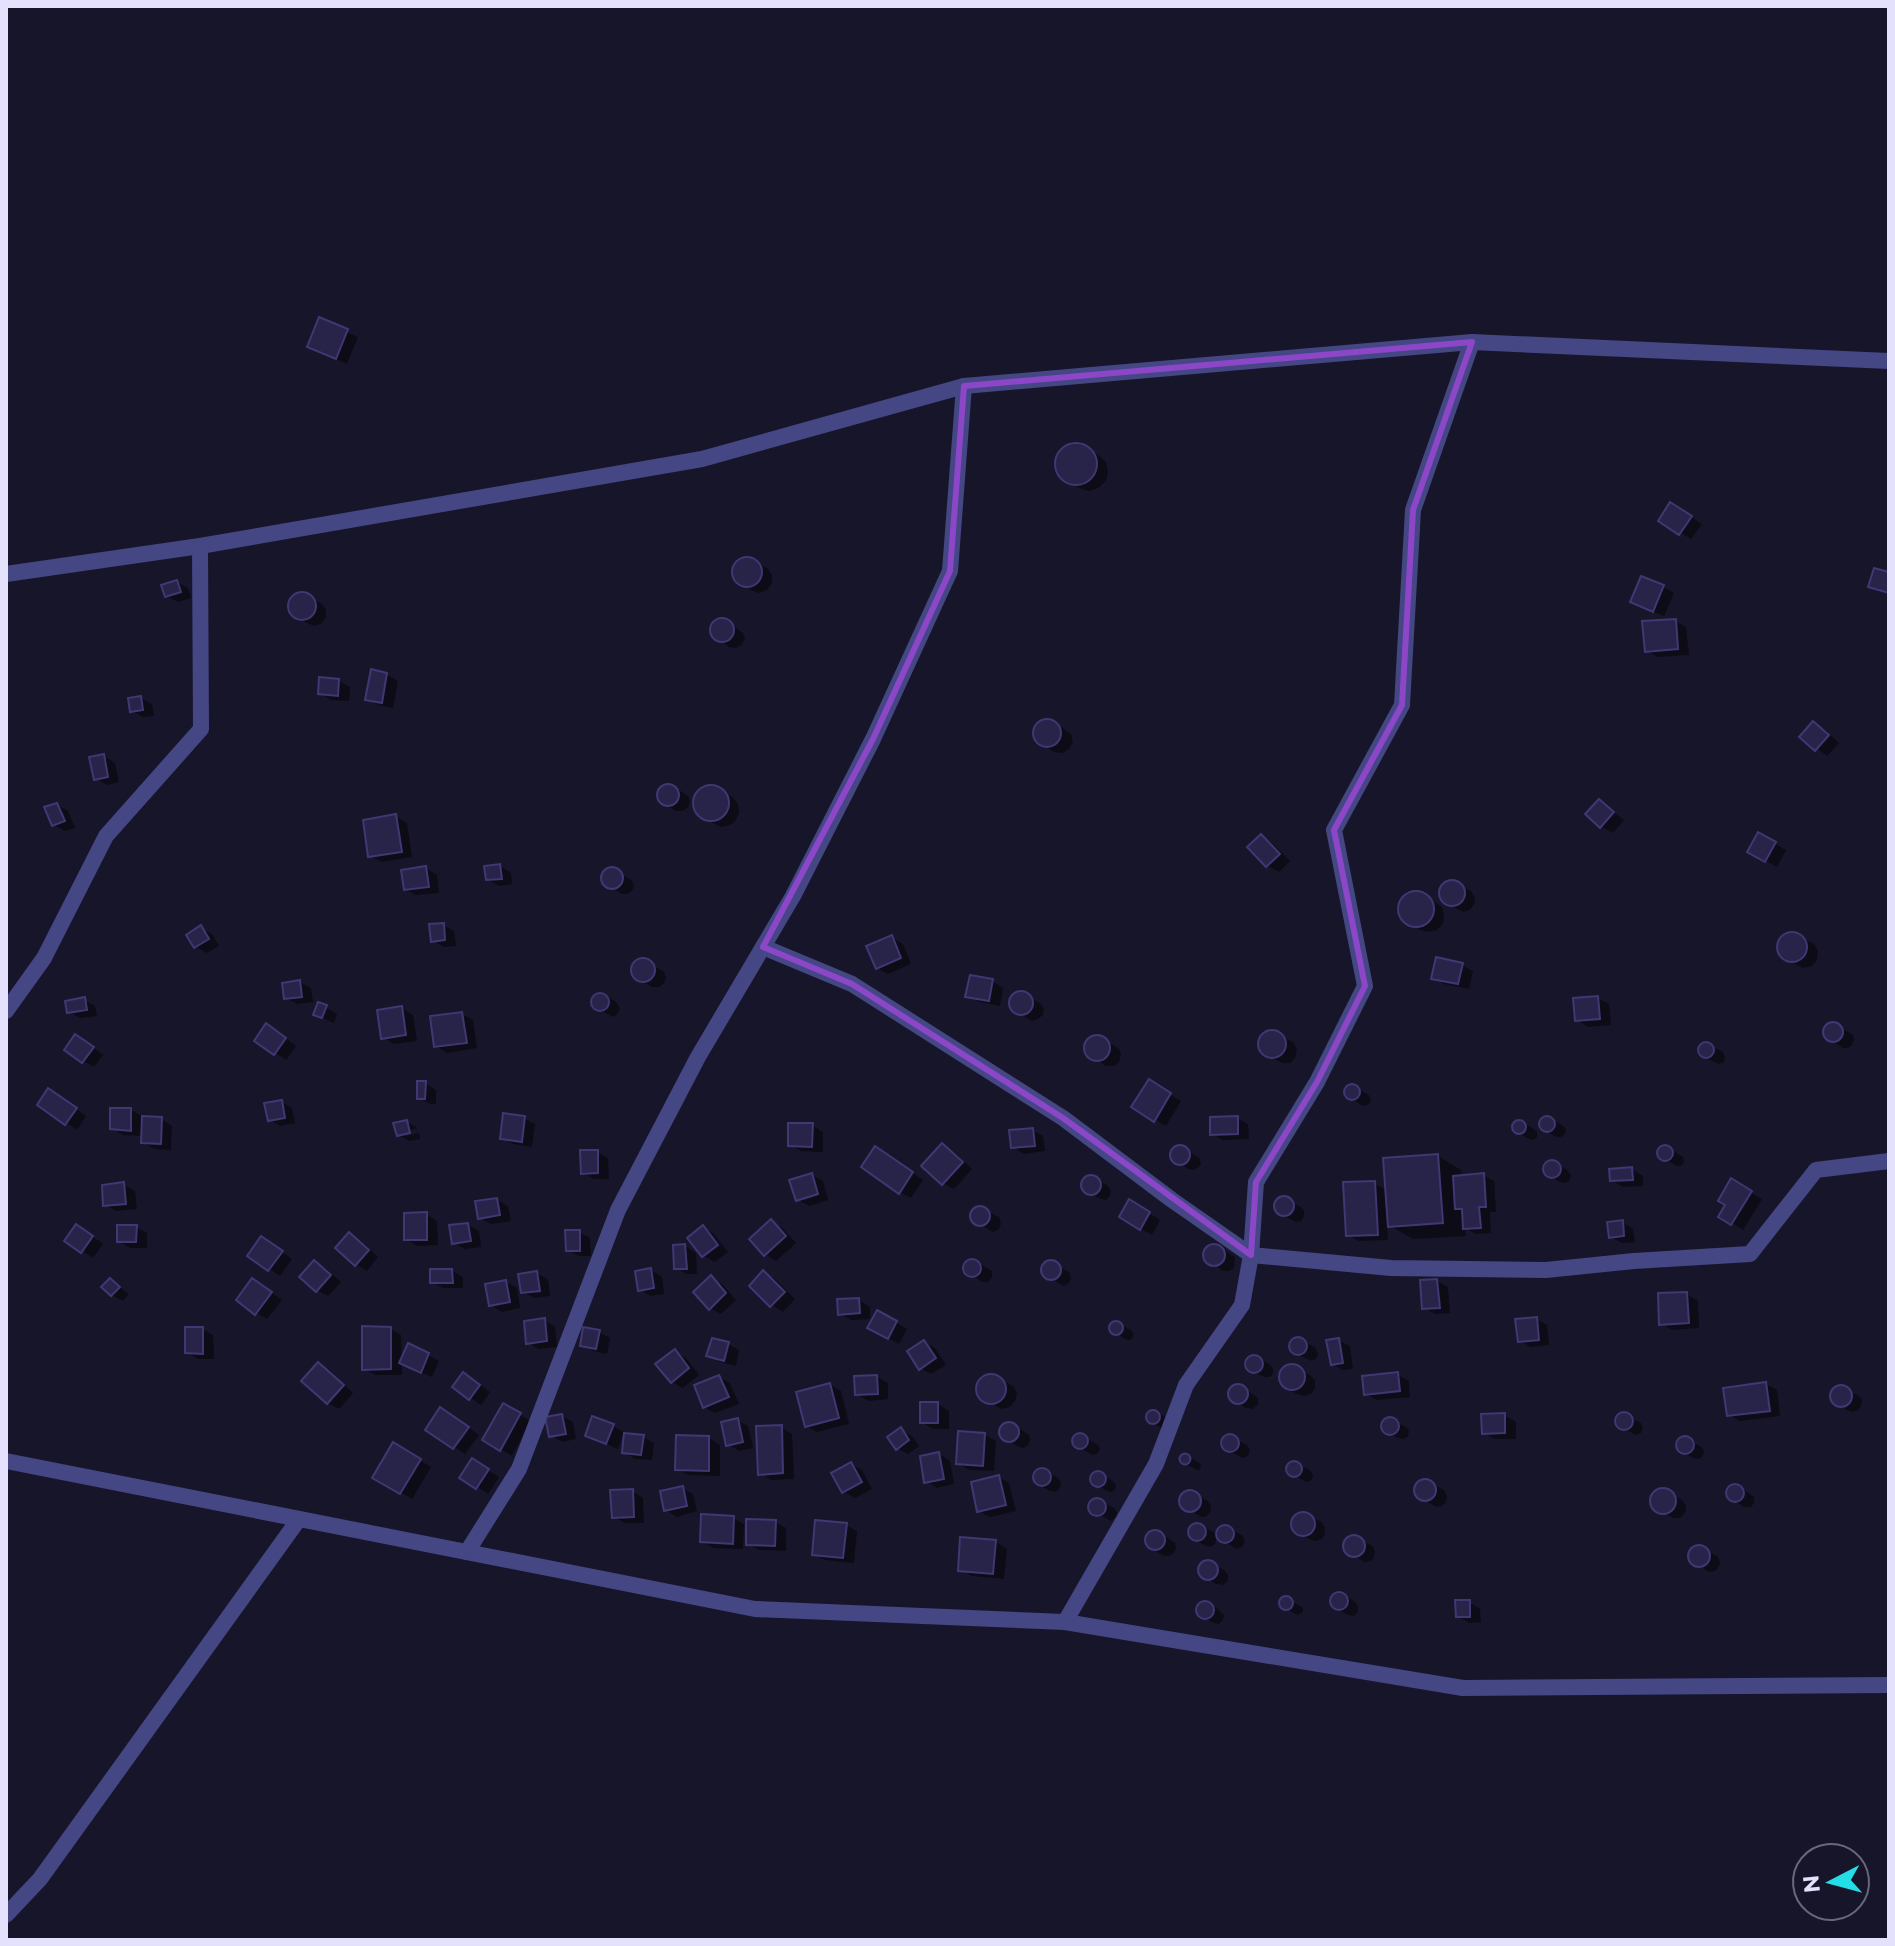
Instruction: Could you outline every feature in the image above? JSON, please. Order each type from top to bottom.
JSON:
[{"type":"street","points":[[6,574],[200,546],[702,459],[964,386],[1472,342],[1889,361]]},
{"type":"street","points":[[1065,1622],[1156,1464],[1186,1385],[1242,1305],[1251,1255],[1256,1182],[1317,1082],[1365,986],[1334,830],[1402,705],[1413,510],[1472,342]]},
{"type":"street","points":[[467,1552],[519,1469],[618,1210],[698,1057],[793,896],[873,739],[950,571],[964,386]]},
{"type":"street","points":[[6,1011],[44,958],[106,836],[201,729],[200,546]]},
{"type":"street","points":[[763,947],[852,984],[1063,1118],[1251,1255],[1391,1268],[1546,1270],[1750,1254],[1816,1170],[1889,1161]]},
{"type":"street","points":[[6,1461],[755,1609],[1065,1622],[1463,1688],[1889,1685]]},
{"type":"street","points":[[6,1915],[40,1879],[299,1519]]},
{"type":"highlighted area","points":[[1472,342],[1413,510],[1402,705],[1334,830],[1365,986],[1317,1082],[1256,1182],[1251,1255],[1063,1118],[852,984],[763,947],[873,739],[950,571],[964,386]]},
{"type":"building","points":[[319,317],[348,329],[336,359],[307,347]]},
{"type":"building","points":[[1076,443],[1091,449],[1097,464],[1091,479],[1076,485],[1061,479],[1055,464],[1061,449]]},
{"type":"building","points":[[1670,502],[1692,516],[1679,535],[1658,521]]},
{"type":"building","points":[[747,557],[758,561],[762,572],[758,583],[747,587],[736,583],[732,572],[736,561]]},
{"type":"building","points":[[1874,568],[1889,572],[1889,593],[1868,587]]},
{"type":"building","points":[[1641,576],[1664,585],[1653,612],[1630,602]]},
{"type":"building","points":[[177,580],[181,592],[165,597],[161,585]]},
{"type":"building","points":[[302,592],[312,596],[316,606],[312,616],[302,620],[292,616],[288,606],[292,596]]},
{"type":"building","points":[[722,618],[731,621],[734,630],[731,639],[722,642],[713,639],[710,630],[713,621]]},
{"type":"building","points":[[1676,619],[1678,649],[1645,652],[1642,621]]},
{"type":"building","points":[[371,669],[387,673],[382,703],[365,700]]},
{"type":"building","points":[[319,677],[339,679],[338,696],[318,694]]},
{"type":"building","points":[[141,696],[143,710],[130,712],[128,698]]},
{"type":"building","points":[[1047,719],[1057,723],[1061,733],[1057,743],[1047,747],[1037,743],[1033,733],[1037,723]]},
{"type":"building","points":[[1813,721],[1829,735],[1815,751],[1799,737]]},
{"type":"building","points":[[104,754],[108,777],[94,780],[89,757]]},
{"type":"building","points":[[668,784],[676,787],[679,795],[676,803],[668,806],[660,803],[657,795],[660,787]]},
{"type":"building","points":[[711,785],[724,790],[729,803],[724,816],[711,821],[698,816],[693,803],[698,790]]},
{"type":"building","points":[[1599,799],[1614,812],[1600,828],[1585,814]]},
{"type":"building","points":[[57,803],[65,821],[52,826],[44,807]]},
{"type":"building","points":[[396,814],[402,852],[368,857],[363,820]]},
{"type":"building","points":[[1758,832],[1776,842],[1765,862],[1747,852]]},
{"type":"building","points":[[1261,834],[1280,854],[1266,867],[1247,847]]},
{"type":"building","points":[[500,864],[502,879],[486,880],[484,866]]},
{"type":"building","points":[[426,866],[429,887],[404,890],[401,870]]},
{"type":"building","points":[[612,867],[623,878],[612,889],[601,878]]},
{"type":"building","points":[[1452,880],[1461,884],[1465,893],[1461,902],[1452,906],[1443,902],[1439,893],[1443,884]]},
{"type":"building","points":[[1416,891],[1429,896],[1434,909],[1429,922],[1416,927],[1403,922],[1398,909],[1403,896]]},
{"type":"building","points":[[444,923],[445,940],[431,942],[429,924]]},
{"type":"building","points":[[201,925],[209,939],[194,948],[186,935]]},
{"type":"building","points":[[1792,932],[1803,936],[1807,947],[1803,958],[1792,962],[1781,958],[1777,947],[1781,936]]},
{"type":"building","points":[[892,935],[901,958],[876,969],[866,946]]},
{"type":"building","points":[[1436,957],[1463,963],[1458,984],[1431,979]]},
{"type":"building","points":[[643,958],[651,962],[655,970],[651,978],[643,982],[635,978],[631,970],[635,962]]},
{"type":"building","points":[[970,975],[993,979],[989,1001],[965,997]]},
{"type":"building","points":[[300,980],[302,997],[284,999],[282,983]]},
{"type":"building","points":[[1021,991],[1029,995],[1033,1003],[1029,1011],[1021,1015],[1013,1011],[1009,1003],[1013,995]]},
{"type":"building","points":[[596,993],[604,993],[609,1002],[607,1009],[596,1011],[591,1006],[591,998]]},
{"type":"building","points":[[1598,996],[1600,1019],[1575,1021],[1573,998]]},
{"type":"building","points":[[85,997],[87,1010],[67,1013],[65,1001]]},
{"type":"building","points":[[318,1002],[327,1005],[322,1018],[313,1015]]},
{"type":"building","points":[[402,1006],[406,1035],[381,1039],[377,1010]]},
{"type":"building","points":[[462,1012],[467,1043],[434,1047],[430,1016]]},
{"type":"building","points":[[1833,1022],[1840,1025],[1843,1032],[1840,1039],[1833,1042],[1826,1039],[1823,1032],[1826,1025]]},
{"type":"building","points":[[266,1023],[286,1038],[274,1055],[254,1041]]},
{"type":"building","points":[[1272,1030],[1282,1034],[1286,1044],[1282,1054],[1272,1058],[1262,1054],[1258,1044],[1262,1034]]},
{"type":"building","points":[[75,1034],[94,1047],[82,1063],[64,1050]]},
{"type":"building","points":[[1097,1035],[1106,1039],[1110,1048],[1106,1057],[1097,1061],[1088,1057],[1084,1048],[1088,1039]]},
{"type":"building","points":[[1703,1042],[1709,1042],[1714,1050],[1712,1056],[1703,1058],[1698,1053],[1698,1047]]},
{"type":"building","points":[[1149,1079],[1171,1093],[1154,1122],[1131,1107]]},
{"type":"building","points":[[417,1081],[426,1081],[425,1099],[417,1099]]},
{"type":"building","points":[[1349,1084],[1355,1084],[1360,1092],[1358,1098],[1349,1100],[1344,1095],[1344,1089]]},
{"type":"building","points":[[48,1088],[77,1108],[65,1125],[37,1105]]},
{"type":"building","points":[[282,1100],[285,1118],[268,1121],[264,1103]]},
{"type":"building","points":[[110,1108],[131,1108],[131,1131],[110,1129]]},
{"type":"building","points":[[503,1113],[525,1116],[522,1142],[500,1139]]},
{"type":"building","points":[[142,1116],[162,1117],[161,1144],[141,1143]]},
{"type":"building","points":[[1238,1116],[1238,1134],[1210,1135],[1210,1117]]},
{"type":"building","points":[[1544,1116],[1550,1116],[1555,1124],[1553,1130],[1544,1132],[1539,1127],[1539,1121]]},
{"type":"building","points":[[407,1120],[410,1133],[397,1136],[393,1123]]},
{"type":"building","points":[[1519,1120],[1526,1127],[1519,1134],[1512,1127]]},
{"type":"building","points":[[788,1123],[813,1123],[812,1147],[788,1146]]},
{"type":"building","points":[[1033,1128],[1035,1146],[1011,1148],[1009,1130]]},
{"type":"building","points":[[942,1143],[963,1162],[942,1185],[921,1166]]},
{"type":"building","points":[[1180,1145],[1187,1148],[1190,1155],[1187,1162],[1180,1165],[1173,1162],[1170,1155],[1173,1148]]},
{"type":"building","points":[[1662,1145],[1668,1145],[1673,1153],[1671,1159],[1662,1161],[1657,1156],[1657,1150]]},
{"type":"building","points":[[875,1146],[913,1172],[899,1194],[861,1167]]},
{"type":"building","points":[[580,1150],[598,1150],[598,1173],[581,1174]]},
{"type":"building","points":[[1438,1154],[1443,1223],[1388,1227],[1383,1158]]},
{"type":"building","points":[[1552,1160],[1561,1169],[1552,1178],[1543,1169]]},
{"type":"building","points":[[1632,1167],[1633,1180],[1610,1181],[1609,1169]]},
{"type":"building","points":[[812,1173],[818,1194],[796,1201],[789,1180]]},
{"type":"building","points":[[1484,1173],[1486,1207],[1479,1207],[1481,1228],[1463,1229],[1462,1209],[1455,1209],[1453,1176]]},
{"type":"building","points":[[1091,1175],[1098,1178],[1101,1185],[1098,1192],[1091,1195],[1084,1192],[1081,1185],[1084,1178]]},
{"type":"building","points":[[1731,1178],[1752,1191],[1731,1225],[1718,1217],[1725,1205],[1718,1201]]},
{"type":"building","points":[[1375,1181],[1378,1235],[1346,1236],[1343,1182]]},
{"type":"building","points":[[124,1182],[126,1204],[103,1206],[102,1185]]},
{"type":"building","points":[[1284,1196],[1291,1199],[1294,1206],[1291,1213],[1284,1216],[1277,1213],[1274,1206],[1277,1199]]},
{"type":"building","points":[[497,1198],[500,1215],[478,1219],[475,1201]]},
{"type":"building","points":[[1129,1199],[1150,1212],[1140,1230],[1119,1217]]},
{"type":"building","points":[[980,1206],[987,1209],[990,1216],[987,1223],[980,1226],[973,1223],[970,1216],[973,1209]]},
{"type":"building","points":[[427,1212],[427,1240],[404,1240],[404,1213]]},
{"type":"building","points":[[771,1219],[786,1236],[764,1256],[749,1239]]},
{"type":"building","points":[[1623,1220],[1624,1236],[1609,1238],[1607,1222]]},
{"type":"building","points":[[468,1223],[471,1241],[452,1244],[449,1225]]},
{"type":"building","points":[[76,1224],[93,1236],[81,1253],[64,1241]]},
{"type":"building","points":[[117,1225],[137,1225],[136,1242],[117,1242]]},
{"type":"building","points":[[703,1225],[718,1245],[702,1257],[687,1238]]},
{"type":"building","points":[[565,1230],[580,1230],[580,1251],[566,1251]]},
{"type":"building","points":[[349,1232],[369,1250],[355,1266],[335,1248]]},
{"type":"building","points":[[261,1236],[283,1251],[268,1271],[247,1256]]},
{"type":"building","points":[[685,1244],[687,1269],[674,1269],[673,1245]]},
{"type":"building","points":[[1214,1244],[1222,1247],[1225,1255],[1222,1263],[1214,1266],[1206,1263],[1203,1255],[1206,1247]]},
{"type":"building","points":[[972,1259],[981,1268],[972,1277],[963,1268]]},
{"type":"building","points":[[314,1260],[331,1275],[316,1292],[299,1277]]},
{"type":"building","points":[[1051,1260],[1058,1263],[1061,1270],[1058,1277],[1051,1280],[1044,1277],[1041,1270],[1044,1263]]},
{"type":"building","points":[[651,1268],[654,1288],[638,1291],[635,1271]]},
{"type":"building","points":[[430,1269],[452,1269],[453,1283],[430,1283]]},
{"type":"building","points":[[763,1270],[785,1292],[770,1307],[749,1286]]},
{"type":"building","points":[[537,1271],[540,1291],[521,1293],[518,1274]]},
{"type":"building","points":[[711,1275],[726,1293],[709,1310],[693,1292]]},
{"type":"building","points":[[110,1278],[120,1287],[111,1296],[101,1287]]},
{"type":"building","points":[[252,1278],[272,1292],[255,1315],[236,1300]]},
{"type":"building","points":[[1437,1279],[1440,1308],[1422,1309],[1420,1280]]},
{"type":"building","points":[[506,1280],[510,1302],[489,1306],[485,1284]]},
{"type":"building","points":[[1687,1292],[1689,1323],[1659,1325],[1658,1293]]},
{"type":"building","points":[[859,1298],[860,1313],[838,1315],[837,1299]]},
{"type":"building","points":[[877,1310],[897,1321],[888,1339],[867,1328]]},
{"type":"building","points":[[1537,1317],[1539,1340],[1518,1342],[1515,1319]]},
{"type":"building","points":[[545,1318],[547,1341],[526,1344],[524,1321]]},
{"type":"building","points":[[1116,1321],[1123,1328],[1116,1335],[1109,1328]]},
{"type":"building","points":[[362,1326],[391,1327],[391,1369],[362,1370]]},
{"type":"building","points":[[185,1327],[203,1327],[203,1354],[185,1353]]},
{"type":"building","points":[[583,1327],[600,1330],[596,1349],[580,1346]]},
{"type":"building","points":[[1294,1337],[1302,1337],[1307,1346],[1305,1353],[1294,1355],[1289,1350],[1289,1342]]},
{"type":"building","points":[[712,1338],[729,1342],[724,1361],[706,1356]]},
{"type":"building","points":[[1339,1338],[1343,1363],[1331,1365],[1326,1340]]},
{"type":"building","points":[[924,1340],[936,1358],[919,1370],[907,1351]]},
{"type":"building","points":[[408,1343],[429,1353],[421,1373],[399,1363]]},
{"type":"building","points":[[675,1349],[689,1368],[671,1383],[655,1364]]},
{"type":"building","points":[[1254,1355],[1263,1364],[1254,1373],[1245,1364]]},
{"type":"building","points":[[318,1362],[344,1385],[327,1404],[301,1381]]},
{"type":"building","points":[[1292,1364],[1301,1368],[1305,1377],[1301,1386],[1292,1390],[1283,1386],[1279,1377],[1283,1368]]},
{"type":"building","points":[[463,1372],[480,1385],[469,1400],[452,1387]]},
{"type":"building","points":[[1398,1372],[1400,1391],[1364,1395],[1362,1376]]},
{"type":"building","points":[[991,1374],[997,1375],[1005,1383],[1005,1395],[997,1403],[991,1404],[985,1403],[977,1395],[976,1389],[977,1383],[985,1375]]},
{"type":"building","points":[[719,1375],[729,1397],[703,1408],[694,1385]]},
{"type":"building","points":[[877,1375],[878,1394],[855,1395],[854,1376]]},
{"type":"building","points":[[1766,1382],[1770,1411],[1727,1416],[1723,1388]]},
{"type":"building","points":[[830,1383],[839,1418],[805,1427],[796,1392]]},
{"type":"building","points":[[1238,1384],[1245,1387],[1248,1394],[1245,1401],[1238,1404],[1231,1401],[1228,1394],[1231,1387]]},
{"type":"building","points":[[1841,1385],[1849,1388],[1852,1396],[1849,1404],[1841,1407],[1833,1404],[1830,1396],[1833,1388]]},
{"type":"building","points":[[920,1402],[938,1402],[938,1423],[920,1423]]},
{"type":"building","points":[[503,1403],[521,1413],[500,1451],[482,1440]]},
{"type":"building","points":[[440,1407],[469,1427],[453,1449],[425,1430]]},
{"type":"building","points":[[1153,1410],[1160,1417],[1153,1424],[1146,1417]]},
{"type":"building","points":[[1624,1412],[1633,1421],[1624,1430],[1615,1421]]},
{"type":"building","points":[[1505,1413],[1505,1433],[1482,1434],[1481,1414]]},
{"type":"building","points":[[562,1414],[566,1434],[549,1437],[545,1417]]},
{"type":"building","points":[[592,1416],[614,1424],[606,1444],[585,1436]]},
{"type":"building","points":[[1390,1417],[1399,1426],[1390,1435],[1381,1426]]},
{"type":"building","points":[[738,1418],[743,1442],[726,1446],[721,1422]]},
{"type":"building","points":[[1009,1422],[1016,1425],[1019,1432],[1016,1439],[1009,1442],[1002,1439],[999,1432],[1002,1425]]},
{"type":"building","points":[[782,1425],[783,1473],[758,1475],[756,1426]]},
{"type":"building","points":[[901,1427],[909,1440],[896,1450],[887,1437]]},
{"type":"building","points":[[958,1431],[985,1433],[983,1466],[956,1464]]},
{"type":"building","points":[[624,1433],[644,1435],[641,1455],[622,1453]]},
{"type":"building","points":[[1077,1433],[1083,1433],[1088,1441],[1086,1447],[1077,1449],[1072,1444],[1072,1438]]},
{"type":"building","points":[[1230,1434],[1239,1443],[1230,1452],[1221,1443]]},
{"type":"building","points":[[676,1435],[709,1436],[709,1471],[675,1470]]},
{"type":"building","points":[[1685,1436],[1694,1445],[1685,1454],[1676,1445]]},
{"type":"building","points":[[393,1442],[421,1459],[400,1494],[372,1478]]},
{"type":"building","points":[[939,1452],[944,1479],[924,1483],[920,1456]]},
{"type":"building","points":[[1185,1453],[1191,1459],[1185,1465],[1179,1459]]},
{"type":"building","points":[[472,1458],[489,1469],[476,1489],[459,1478]]},
{"type":"building","points":[[1291,1461],[1297,1461],[1302,1469],[1300,1475],[1291,1477],[1286,1472],[1286,1466]]},
{"type":"building","points":[[851,1462],[862,1482],[842,1493],[831,1473]]},
{"type":"building","points":[[1042,1468],[1051,1477],[1042,1486],[1033,1477]]},
{"type":"building","points":[[1098,1471],[1106,1479],[1098,1487],[1090,1479]]},
{"type":"building","points":[[999,1475],[1006,1505],[977,1512],[971,1482]]},
{"type":"building","points":[[1425,1479],[1433,1482],[1436,1490],[1433,1498],[1425,1501],[1417,1498],[1414,1490],[1417,1482]]},
{"type":"building","points":[[1735,1484],[1744,1493],[1735,1502],[1726,1493]]},
{"type":"building","points":[[683,1486],[687,1506],[664,1511],[660,1491]]},
{"type":"building","points":[[1663,1488],[1672,1492],[1676,1501],[1672,1510],[1663,1514],[1654,1510],[1650,1501],[1654,1492]]},
{"type":"building","points":[[633,1489],[634,1517],[612,1518],[610,1490]]},
{"type":"building","points":[[1190,1490],[1198,1493],[1201,1501],[1198,1509],[1190,1512],[1182,1509],[1179,1501],[1182,1493]]},
{"type":"building","points":[[1093,1498],[1101,1498],[1106,1507],[1104,1514],[1093,1516],[1088,1511],[1088,1503]]},
{"type":"building","points":[[1303,1512],[1314,1519],[1315,1524],[1308,1535],[1303,1536],[1292,1529],[1291,1524],[1298,1513]]},
{"type":"building","points":[[701,1514],[734,1516],[733,1544],[700,1542]]},
{"type":"building","points":[[746,1519],[776,1520],[775,1546],[746,1545]]},
{"type":"building","points":[[815,1520],[847,1523],[843,1558],[812,1555]]},
{"type":"building","points":[[1193,1523],[1201,1523],[1206,1532],[1204,1539],[1193,1541],[1188,1536],[1188,1528]]},
{"type":"building","points":[[1225,1525],[1234,1534],[1225,1543],[1216,1534]]},
{"type":"building","points":[[1151,1530],[1159,1530],[1165,1540],[1159,1550],[1151,1550],[1145,1544],[1145,1536]]},
{"type":"building","points":[[1354,1535],[1365,1546],[1354,1557],[1343,1546]]},
{"type":"building","points":[[960,1537],[996,1540],[993,1574],[958,1571]]},
{"type":"building","points":[[1699,1545],[1707,1548],[1710,1556],[1707,1564],[1699,1567],[1691,1564],[1688,1556],[1691,1548]]},
{"type":"building","points":[[1208,1560],[1215,1563],[1218,1570],[1215,1577],[1208,1580],[1201,1577],[1198,1570],[1201,1563]]},
{"type":"building","points":[[1339,1592],[1348,1601],[1339,1610],[1330,1601]]},
{"type":"building","points":[[1286,1596],[1293,1603],[1286,1610],[1279,1603]]},
{"type":"building","points":[[1455,1600],[1470,1600],[1470,1617],[1456,1617]]},
{"type":"building","points":[[1205,1601],[1214,1610],[1205,1619],[1196,1610]]}]
